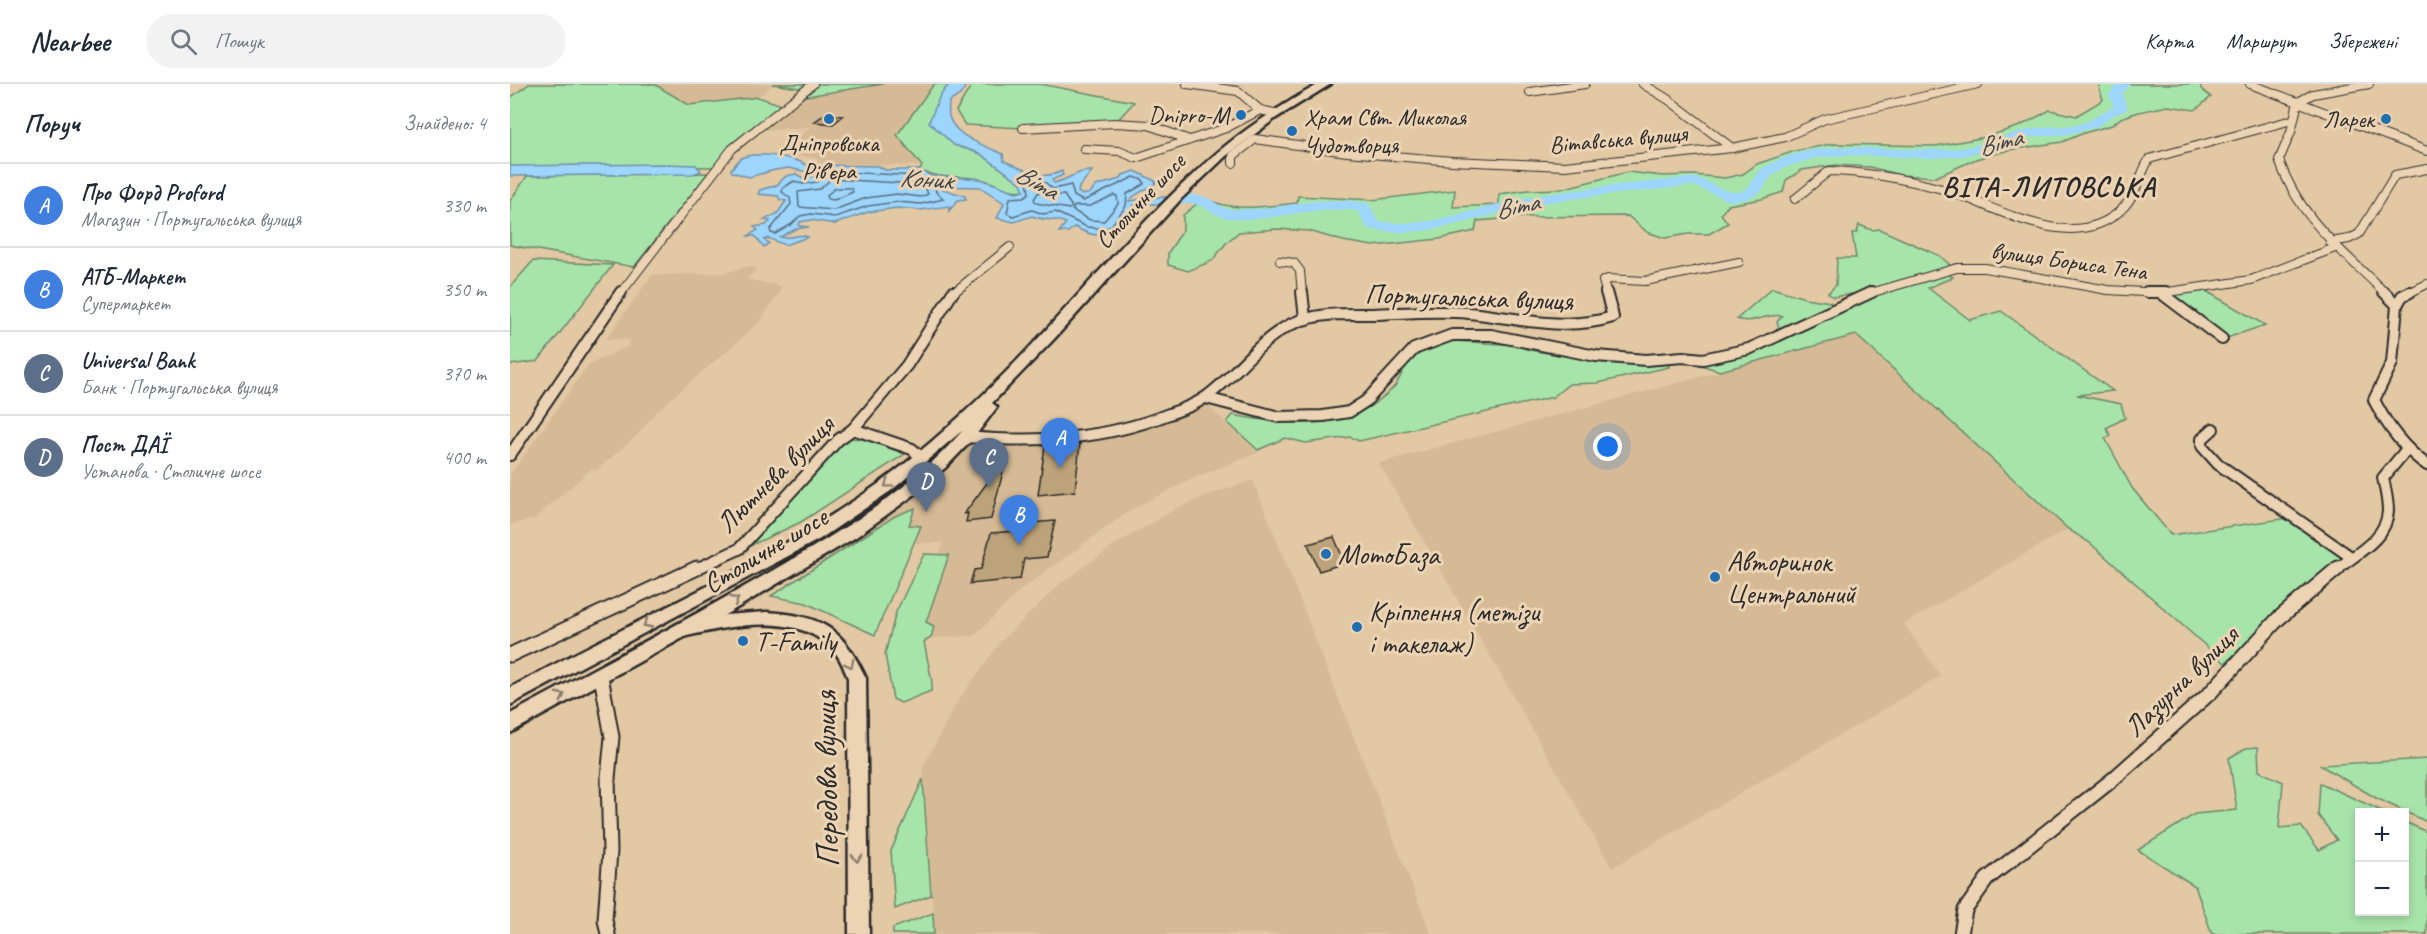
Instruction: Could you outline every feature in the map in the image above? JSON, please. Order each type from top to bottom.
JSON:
[{"type":"main road","name":"Столичне шосе","points":[[510,697],[822,530],[888,485],[922,458],[1011,377],[1192,182],[1230,146],[1274,113],[1326,84]]},
{"type":"main road","name":"Столичне шосе","points":[[510,724],[778,576],[878,512],[916,484],[966,437],[1011,377]]},
{"type":"main road","points":[[668,613],[687,609],[691,613],[684,629]]},
{"type":"street","points":[[510,455],[633,275],[732,149],[813,84]]},
{"type":"street","points":[[1187,84],[1234,86],[1260,110],[1274,113]]},
{"type":"street","points":[[1530,92],[1585,84]]},
{"type":"street","points":[[1643,84],[1669,100],[1732,148]]},
{"type":"street","name":"Вітавська вулиця","points":[[1233,162],[1233,156],[1246,143],[1255,139],[1347,152],[1452,161],[1555,166],[1732,148],[1785,137],[1825,119],[1977,84]]},
{"type":"street","points":[[2250,84],[2427,151]]},
{"type":"street","points":[[2369,84],[2313,94],[2298,102],[2279,160],[2281,169],[2302,208],[2333,245],[2397,305]]},
{"type":"street","points":[[1084,149],[1119,151],[1136,158],[1226,128],[1260,110]]},
{"type":"street","points":[[1795,199],[1828,171],[1858,171],[1960,194],[2025,222],[2080,230],[2118,213],[2129,201],[2149,159],[2292,120]]},
{"type":"street","points":[[1023,128],[1114,123],[1149,125],[1189,140]]},
{"type":"street","name":"вулиця Бориса Тена","points":[[1206,398],[1279,417],[1323,416],[1349,412],[1366,401],[1414,349],[1452,335],[1491,335],[1596,356],[1646,360],[1683,357],[1703,359],[1749,349],[1869,293],[1957,268],[1994,269],[2108,290],[2161,293],[2251,280],[2359,236],[2369,221],[2374,207],[2395,175],[2427,169]]},
{"type":"street","name":"Лютнева вулиця","points":[[510,655],[739,549],[838,440],[853,429],[907,365],[952,292],[1010,247]]},
{"type":"street","points":[[1280,261],[1294,263],[1300,271],[1305,318]]},
{"type":"street","name":"Португальська вулиця","points":[[966,437],[1007,440],[1099,435],[1169,415],[1206,398],[1288,326],[1305,318],[1416,312],[1466,313],[1568,327],[1598,323],[1613,317],[1603,281],[1608,279],[1645,281],[1739,262]]},
{"type":"street","points":[[2427,284],[2402,296],[2397,305],[2392,363],[2374,400],[2383,419],[2406,450],[2427,465]]},
{"type":"street","points":[[2161,293],[2222,339]]},
{"type":"street","points":[[853,429],[912,449],[922,458]]},
{"type":"street","points":[[2213,429],[2202,438],[2202,446],[2218,464],[2350,557]]},
{"type":"street","name":"Лазурна вулиця","points":[[1961,934],[1965,910],[1987,879],[2112,780],[2210,693],[2278,619],[2350,557],[2370,545],[2384,526],[2388,512],[2383,478],[2406,450]]},
{"type":"street","name":"Передова вулиця","points":[[684,629],[736,620],[781,620],[825,633],[839,645],[850,663],[857,678],[859,934]]},
{"type":"street","points":[[601,675],[612,737],[608,778],[610,851],[605,920],[608,934]]},
{"type":"shaded area","points":[[654,84],[774,84],[758,97],[689,105]]},
{"type":"shaded area","points":[[883,84],[934,84],[897,134],[922,166],[818,163],[817,158],[778,154],[810,127],[763,130],[807,96]]},
{"type":"shaded area","points":[[750,266],[757,269],[747,279],[780,286],[781,290],[759,323],[656,412],[638,434],[597,470],[591,469],[534,519],[510,525],[510,475],[589,364],[627,347],[630,340],[606,339],[652,275],[723,273]]},
{"type":"shaded area","name":"Авторинок Центральний","points":[[1856,335],[2068,529],[1904,624],[1941,676],[1612,868],[1379,463]]},
{"type":"shaded area","points":[[1206,404],[1258,453],[1196,477],[1132,509],[1023,588],[974,636],[910,639],[943,543],[856,543],[928,485],[970,446],[979,443],[1046,444],[1129,434]]},
{"type":"shaded area","points":[[1253,480],[1431,934],[935,934],[923,767],[957,702],[1002,640],[1060,584],[1115,545],[1177,508]]},
{"type":"green space","points":[[529,84],[654,84],[689,105],[758,97],[785,106],[717,167],[510,166],[510,98]]},
{"type":"green space","points":[[772,84],[883,84],[807,96],[806,89]]},
{"type":"green space","points":[[934,84],[949,84],[940,96],[954,145],[979,153],[1021,183],[1025,190],[1008,189],[986,180],[942,176],[920,170],[922,166],[897,135]]},
{"type":"green space","points":[[972,84],[1040,84],[1134,102],[1115,123],[1023,128],[965,125],[956,111]]},
{"type":"green space","points":[[2100,84],[2201,84],[2201,89],[2211,97],[2195,110],[2168,106],[2139,112],[2121,118],[2112,125],[2062,142],[2009,150],[1976,159],[1936,177],[1900,175],[1870,167],[1836,165],[1802,170],[1786,180],[1783,192],[1762,199],[1728,205],[1721,214],[1728,223],[1709,234],[1688,234],[1665,238],[1647,232],[1628,216],[1526,217],[1477,221],[1475,231],[1439,239],[1373,246],[1343,241],[1309,231],[1277,229],[1239,232],[1227,242],[1212,261],[1188,271],[1168,265],[1168,253],[1183,230],[1183,215],[1204,198],[1227,206],[1261,207],[1297,203],[1298,196],[1372,200],[1455,190],[1453,207],[1499,205],[1499,194],[1561,189],[1628,172],[1662,176],[1693,175],[1725,178],[1743,174],[1757,164],[1795,151],[1832,144],[1936,146],[1986,137],[2020,126],[2050,110],[2076,116],[2103,100]]},
{"type":"green space","points":[[708,173],[634,267],[510,245],[510,201],[527,176]]},
{"type":"green space","points":[[1859,225],[1872,230],[1879,229],[1940,256],[1951,266],[1864,292],[1833,297],[1828,293],[1836,285],[1837,258],[1856,258],[1852,233],[1857,233]]},
{"type":"green space","points":[[533,261],[613,265],[538,361],[510,365],[510,287]]},
{"type":"green space","points":[[1947,273],[1953,277],[1928,288],[1970,320],[2001,311],[2113,391],[2077,395],[2121,404],[2125,418],[2106,428],[2111,436],[2105,438],[2132,488],[2171,535],[2289,518],[2344,556],[2225,663],[2090,543],[2068,529],[1856,335],[1720,371],[1685,360],[1712,360],[1871,295]]},
{"type":"green space","points":[[1772,288],[1805,298],[1830,302],[1833,308],[1780,331],[1777,322],[1782,316],[1748,321],[1737,319]]},
{"type":"green space","points":[[2206,291],[2265,325],[2227,338],[2171,295]]},
{"type":"green space","points":[[1455,341],[1516,345],[1529,350],[1624,364],[1667,363],[1669,367],[1598,383],[1569,384],[1553,397],[1359,441],[1350,437],[1306,443],[1285,438],[1258,450],[1227,422],[1233,415],[1297,423],[1338,419],[1358,413],[1376,403],[1393,388],[1404,369],[1420,353]]},
{"type":"green space","points":[[848,438],[866,439],[905,454],[801,522],[743,549],[829,448]]},
{"type":"green space","points":[[915,508],[909,525],[921,526],[875,635],[806,603],[771,596],[895,516]]},
{"type":"green space","points":[[924,554],[949,555],[926,622],[934,626],[931,638],[924,642],[932,682],[931,691],[901,703],[893,699],[885,654],[896,612]]},
{"type":"green space","points":[[2258,747],[2259,771],[2283,782],[2279,828],[2301,826],[2319,850],[2337,840],[2318,815],[2320,783],[2375,808],[2355,808],[2355,916],[2409,916],[2409,824],[2427,832],[2427,934],[2212,934],[2195,886],[2138,850],[2195,814],[2237,810],[2229,758],[2246,748]]},
{"type":"green space","points":[[2427,759],[2427,822],[2409,814],[2409,808],[2397,808],[2376,798],[2320,765]]},
{"type":"green space","points":[[923,779],[931,895],[895,909],[891,851]]},
{"type":"green space","points":[[933,913],[934,934],[893,934],[893,928]]},
{"type":"water","name":"Коник","points":[[949,84],[967,84],[960,95],[949,102],[949,114],[957,130],[972,140],[1003,154],[1004,161],[1026,171],[1047,175],[1062,171],[1063,175],[1052,180],[1054,183],[1082,172],[1092,171],[1079,187],[1078,192],[1083,195],[1090,193],[1096,186],[1120,179],[1123,175],[1135,171],[1157,182],[1129,201],[1160,197],[1204,198],[1197,202],[1134,205],[1116,228],[1103,235],[1095,235],[1075,227],[1068,232],[1059,232],[1066,223],[1057,220],[1032,216],[1014,222],[997,218],[1004,203],[980,187],[934,186],[965,196],[966,199],[958,200],[949,211],[949,206],[921,210],[897,208],[868,212],[835,224],[811,220],[800,222],[799,226],[809,227],[796,229],[780,237],[801,235],[808,237],[785,245],[768,238],[764,240],[769,243],[764,247],[755,236],[748,236],[758,230],[754,227],[766,225],[770,221],[764,220],[777,214],[786,201],[780,200],[778,196],[758,194],[760,190],[777,185],[786,176],[796,174],[803,178],[821,175],[789,168],[749,177],[732,172],[731,169],[746,156],[775,156],[796,160],[809,167],[818,165],[878,166],[885,170],[920,170],[931,176],[981,179],[1016,192],[1024,191],[1021,183],[979,153],[954,145],[929,122],[940,96]]},
{"type":"water","points":[[696,165],[701,171],[693,174],[510,176],[510,166]]},
{"type":"building","name":"Дніпровська Рів'єра","points":[[825,114],[843,116],[833,124],[814,122]]},
{"type":"building","points":[[1080,443],[1075,491],[1038,495],[1045,446]]},
{"type":"building","points":[[1007,456],[991,519],[966,522],[968,513],[964,514]]},
{"type":"building","points":[[1055,521],[1047,557],[1024,559],[1020,579],[970,584],[974,570],[981,569],[991,533],[1015,531],[1016,524]]},
{"type":"building","name":"МотоБаза","points":[[1334,537],[1345,563],[1319,571],[1308,544]]},
{"type":"waterway","name":"Віта","points":[[1174,200],[1199,200],[1222,213],[1231,214],[1248,214],[1314,205],[1347,204],[1364,207],[1372,225],[1397,229],[1443,224],[1527,202],[1686,182],[1697,181],[1730,197],[1747,195],[1756,189],[1766,173],[1779,165],[1813,154],[1846,151],[1930,154],[1963,152],[2030,133],[2068,130],[2092,124],[2105,114],[2121,109],[2115,95],[2124,84]]},
{"type":"place","name":"Dnipro-M","points":[[1241,115]]},
{"type":"place","name":"Дніпровська Рів'єра","points":[[829,119]]},
{"type":"place","name":"Ларек","points":[[2386,119]]},
{"type":"place","name":"Храм Свт. Миколая Чудотворця","points":[[1292,131]]},
{"type":"place","name":"Про Форд Proford","points":[[1060,468]]},
{"type":"place","name":"Universal Bank","points":[[989,488]]},
{"type":"place","name":"Пост ДАЇ","points":[[926,512]]},
{"type":"place","name":"АТБ-Маркет","points":[[1019,545]]},
{"type":"place","name":"МотоБаза","points":[[1326,554]]},
{"type":"place","name":"Авторинок Центральний","points":[[1715,577]]},
{"type":"place","name":"Кріплення (метізи і такелаж)","points":[[1357,627]]},
{"type":"place","name":"T-Family","points":[[743,641]]},
{"type":"district","name":"ВІТА-ЛИТОВСЬКА","points":[[2049,186]]}]
